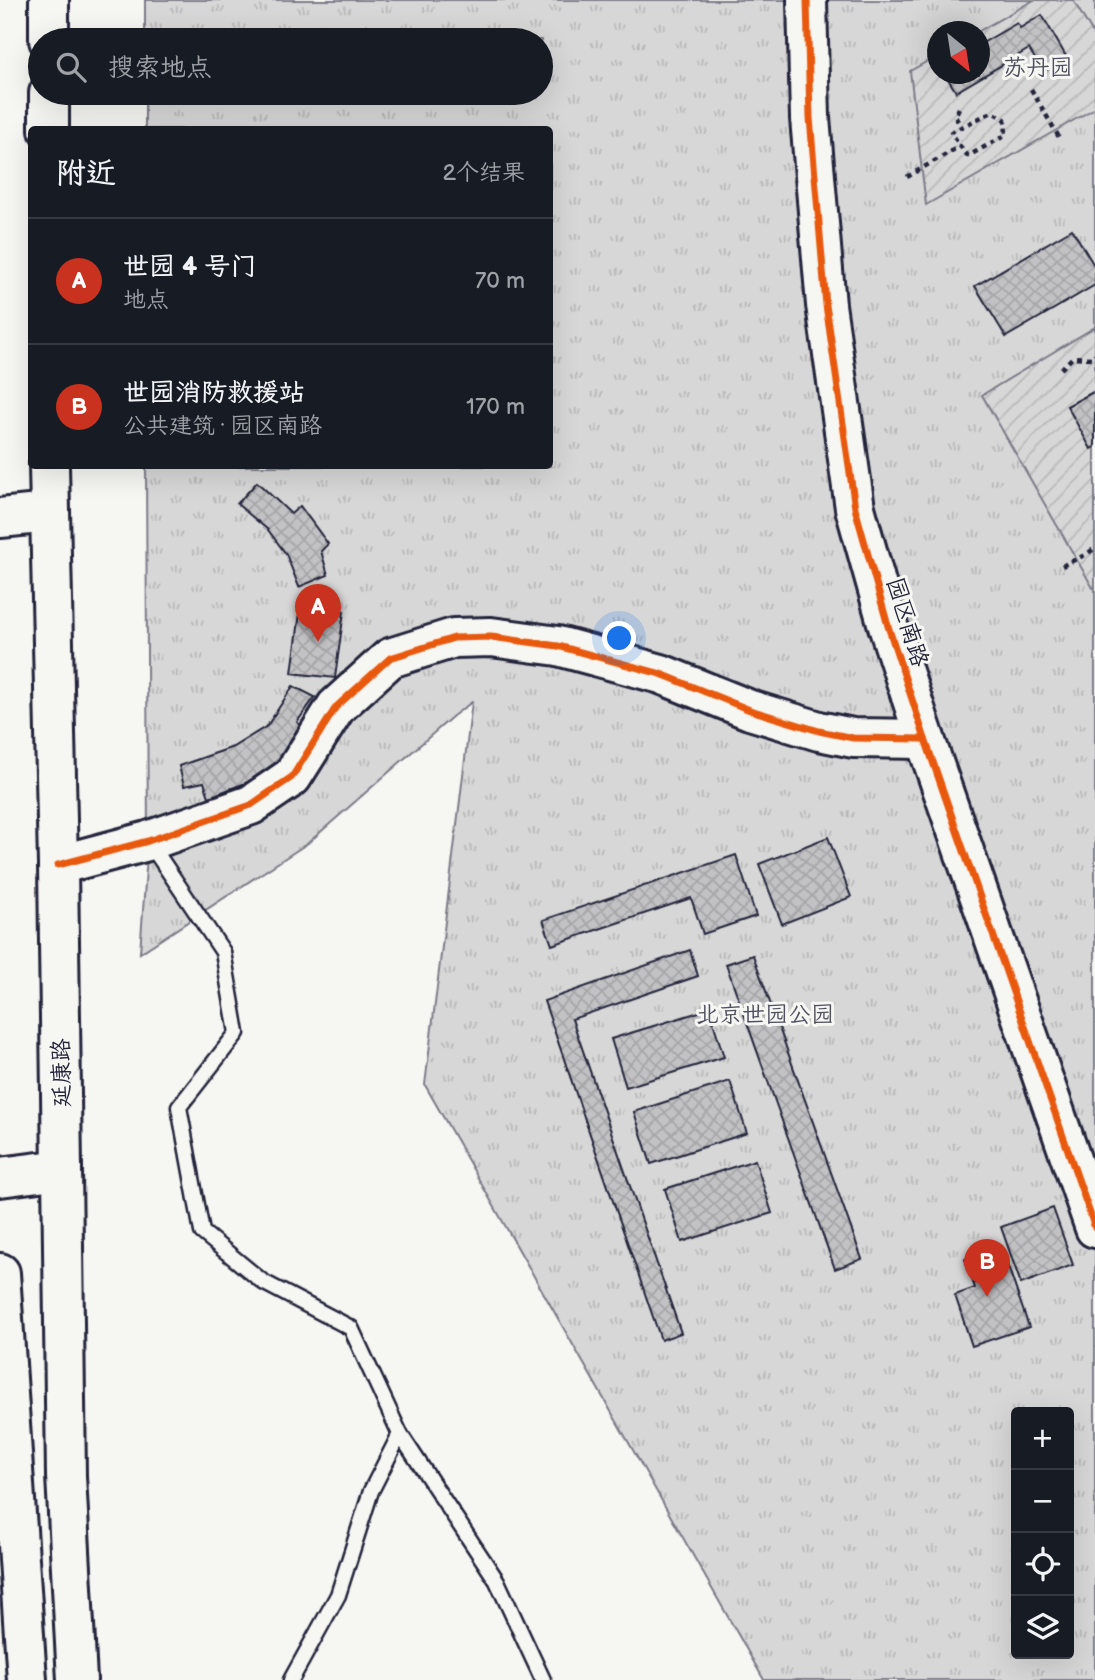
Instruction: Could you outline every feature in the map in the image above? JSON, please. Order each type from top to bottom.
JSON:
[{"type":"street","points":[[49,0],[49,28]]},
{"type":"street","name":"园区南路","points":[[807,0],[810,118],[826,304],[855,508],[888,626],[925,739],[1095,1228]]},
{"type":"street","points":[[49,105],[49,126]]},
{"type":"street","name":"延康路","points":[[49,469],[58,865],[66,1476],[77,1680]]},
{"type":"street","points":[[0,518],[49,513]]},
{"type":"street","points":[[58,865],[148,841],[251,805],[292,777],[336,707],[390,658],[454,638],[491,637],[558,646],[661,674],[750,710],[820,731],[853,738],[925,739]]},
{"type":"street","points":[[0,1177],[62,1169]]},
{"type":"street","points":[[0,1273],[27,1680]]},
{"type":"lane","points":[[148,841],[223,952],[237,1033],[179,1107],[202,1232],[263,1282],[351,1328],[400,1434],[496,1580],[542,1680]]},
{"type":"lane","points":[[291,1680],[338,1595],[371,1491],[400,1434]]},
{"type":"path","points":[[1031,89],[1060,139]]},
{"type":"path","points":[[959,108],[955,116],[961,127]]},
{"type":"path","points":[[992,112],[1004,119],[1006,135],[968,156],[960,146],[951,132],[992,112]]},
{"type":"path","points":[[907,177],[960,146]]},
{"type":"path","points":[[1061,369],[1073,356],[1092,358],[1095,354]]},
{"type":"path","points":[[1062,566],[1095,548]]},
{"type":"green space","name":"北京世园公园","points":[[145,0],[1095,0],[1095,1680],[764,1680],[425,1085],[472,702],[308,843],[140,953],[148,841],[146,469],[553,469],[553,126],[145,126],[145,105],[553,105],[553,28],[145,28]]},
{"type":"green space","name":"苏丹园","points":[[1034,0],[1073,0],[1095,37],[1095,108],[926,205],[910,71],[927,62],[927,84],[990,84],[990,25]]},
{"type":"green space","points":[[1095,327],[1095,587],[1093,588],[982,395]]},
{"type":"building","points":[[1042,15],[1067,58],[1043,72],[1029,49],[990,72],[990,39],[1017,23],[1020,28]]},
{"type":"building","points":[[951,84],[970,84],[956,92]]},
{"type":"building","points":[[1072,229],[1095,267],[1095,285],[1006,337],[975,286]]},
{"type":"building","points":[[1095,391],[1095,447],[1091,449],[1067,406]]},
{"type":"building","points":[[257,482],[291,514],[300,506],[328,544],[321,551],[328,575],[299,587],[286,554],[268,530],[237,504]]},
{"type":"building","points":[[301,605],[344,611],[335,678],[292,673]]},
{"type":"building","points":[[293,686],[315,697],[297,722],[306,731],[281,759],[248,782],[209,797],[204,782],[184,786],[179,766],[233,747],[267,726]]},
{"type":"building","points":[[828,837],[851,897],[782,924],[759,864]]},
{"type":"building","points":[[736,855],[756,916],[703,934],[691,898],[552,945],[543,920]]},
{"type":"building","points":[[690,950],[698,976],[572,1019],[681,1333],[661,1340],[544,1001]]},
{"type":"building","points":[[753,955],[862,1259],[835,1269],[726,964]]},
{"type":"building","points":[[709,1009],[724,1057],[626,1087],[611,1039]]},
{"type":"building","points":[[730,1081],[747,1133],[651,1164],[634,1112]]},
{"type":"building","points":[[755,1160],[772,1213],[682,1242],[665,1189]]},
{"type":"building","points":[[1053,1208],[1073,1265],[1021,1284],[1001,1227]]},
{"type":"building","points":[[1001,1246],[1029,1327],[972,1346],[955,1295],[975,1288],[965,1259]]},
{"type":"cycle path","points":[[807,0],[810,118],[826,305],[855,508],[888,626],[925,739],[1095,1228]]},
{"type":"cycle path","points":[[58,865],[148,841],[251,805],[292,777],[336,707],[390,658],[454,638],[491,637],[558,646],[661,674],[750,710],[819,731],[853,738],[925,739]]},
{"type":"place","name":"世园 4 号门","points":[[318,642]]},
{"type":"place","name":"世园消防救援站","points":[[987,1297]]}]
